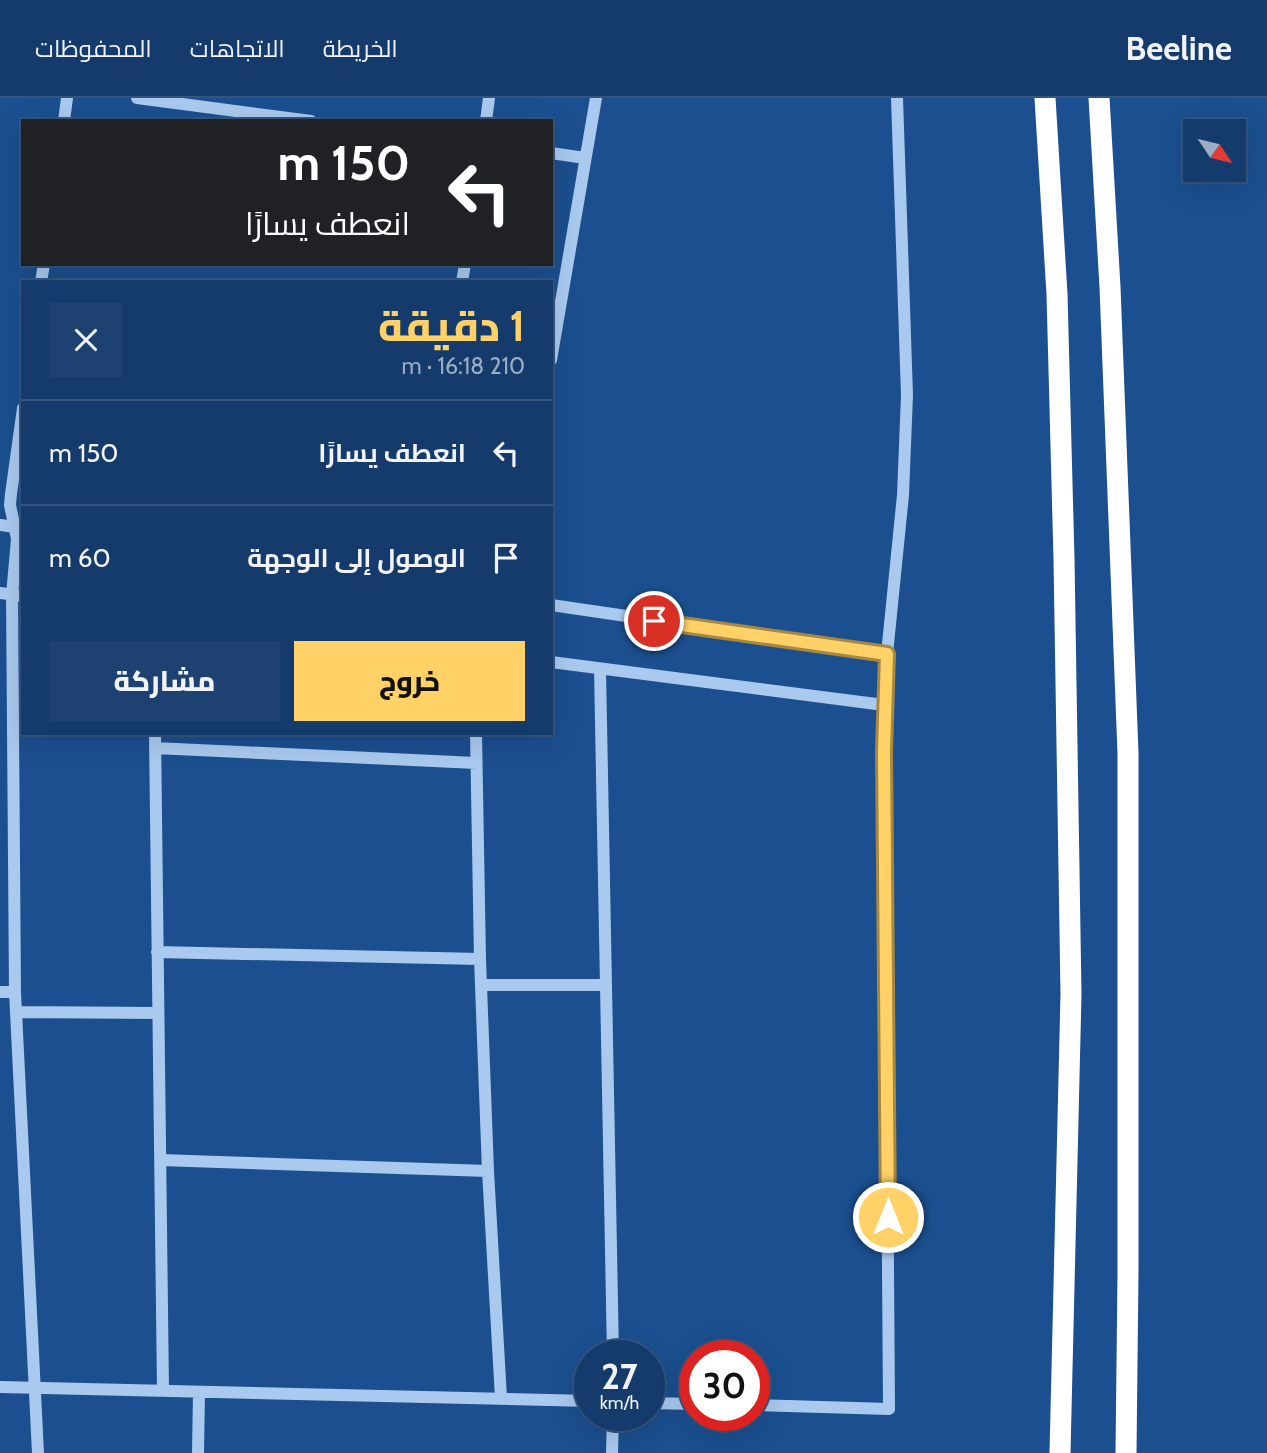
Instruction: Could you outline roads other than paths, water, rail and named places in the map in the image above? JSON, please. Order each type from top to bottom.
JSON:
[{"type":"highway","points":[[1045,98],[1057,294],[1071,994],[1060,1453]]},
{"type":"highway","points":[[1099,98],[1110,287],[1128,753],[1126,1453]]},
{"type":"street","points":[[64,119],[67,98]]},
{"type":"street","points":[[137,98],[295,119]]},
{"type":"street","points":[[486,119],[489,98]]},
{"type":"street","points":[[553,348],[596,98]]},
{"type":"street","points":[[770,1405],[889,1409],[884,705],[903,495],[907,395],[897,98]]},
{"type":"street","points":[[553,153],[585,158]]},
{"type":"street","points":[[21,421],[10,494],[12,516],[19,527],[12,594],[16,1012],[38,1453]]},
{"type":"street","points":[[0,525],[19,527]]},
{"type":"street","points":[[553,606],[887,654]]},
{"type":"street","points":[[553,662],[884,705]]},
{"type":"street","points":[[600,670],[613,1340]]},
{"type":"street","points":[[155,735],[163,1391]]},
{"type":"street","points":[[476,735],[480,959],[488,1171],[501,1398]]},
{"type":"street","points":[[155,748],[476,763]]},
{"type":"street","points":[[157,952],[480,959]]},
{"type":"street","points":[[481,985],[606,985]]},
{"type":"street","points":[[0,992],[16,992]]},
{"type":"street","points":[[16,1012],[158,1013]]},
{"type":"street","points":[[160,1160],[488,1171]]},
{"type":"street","points":[[0,1387],[574,1400]]},
{"type":"street","points":[[198,1453],[199,1392]]},
{"type":"street","points":[[612,1453],[613,1431]]}]
